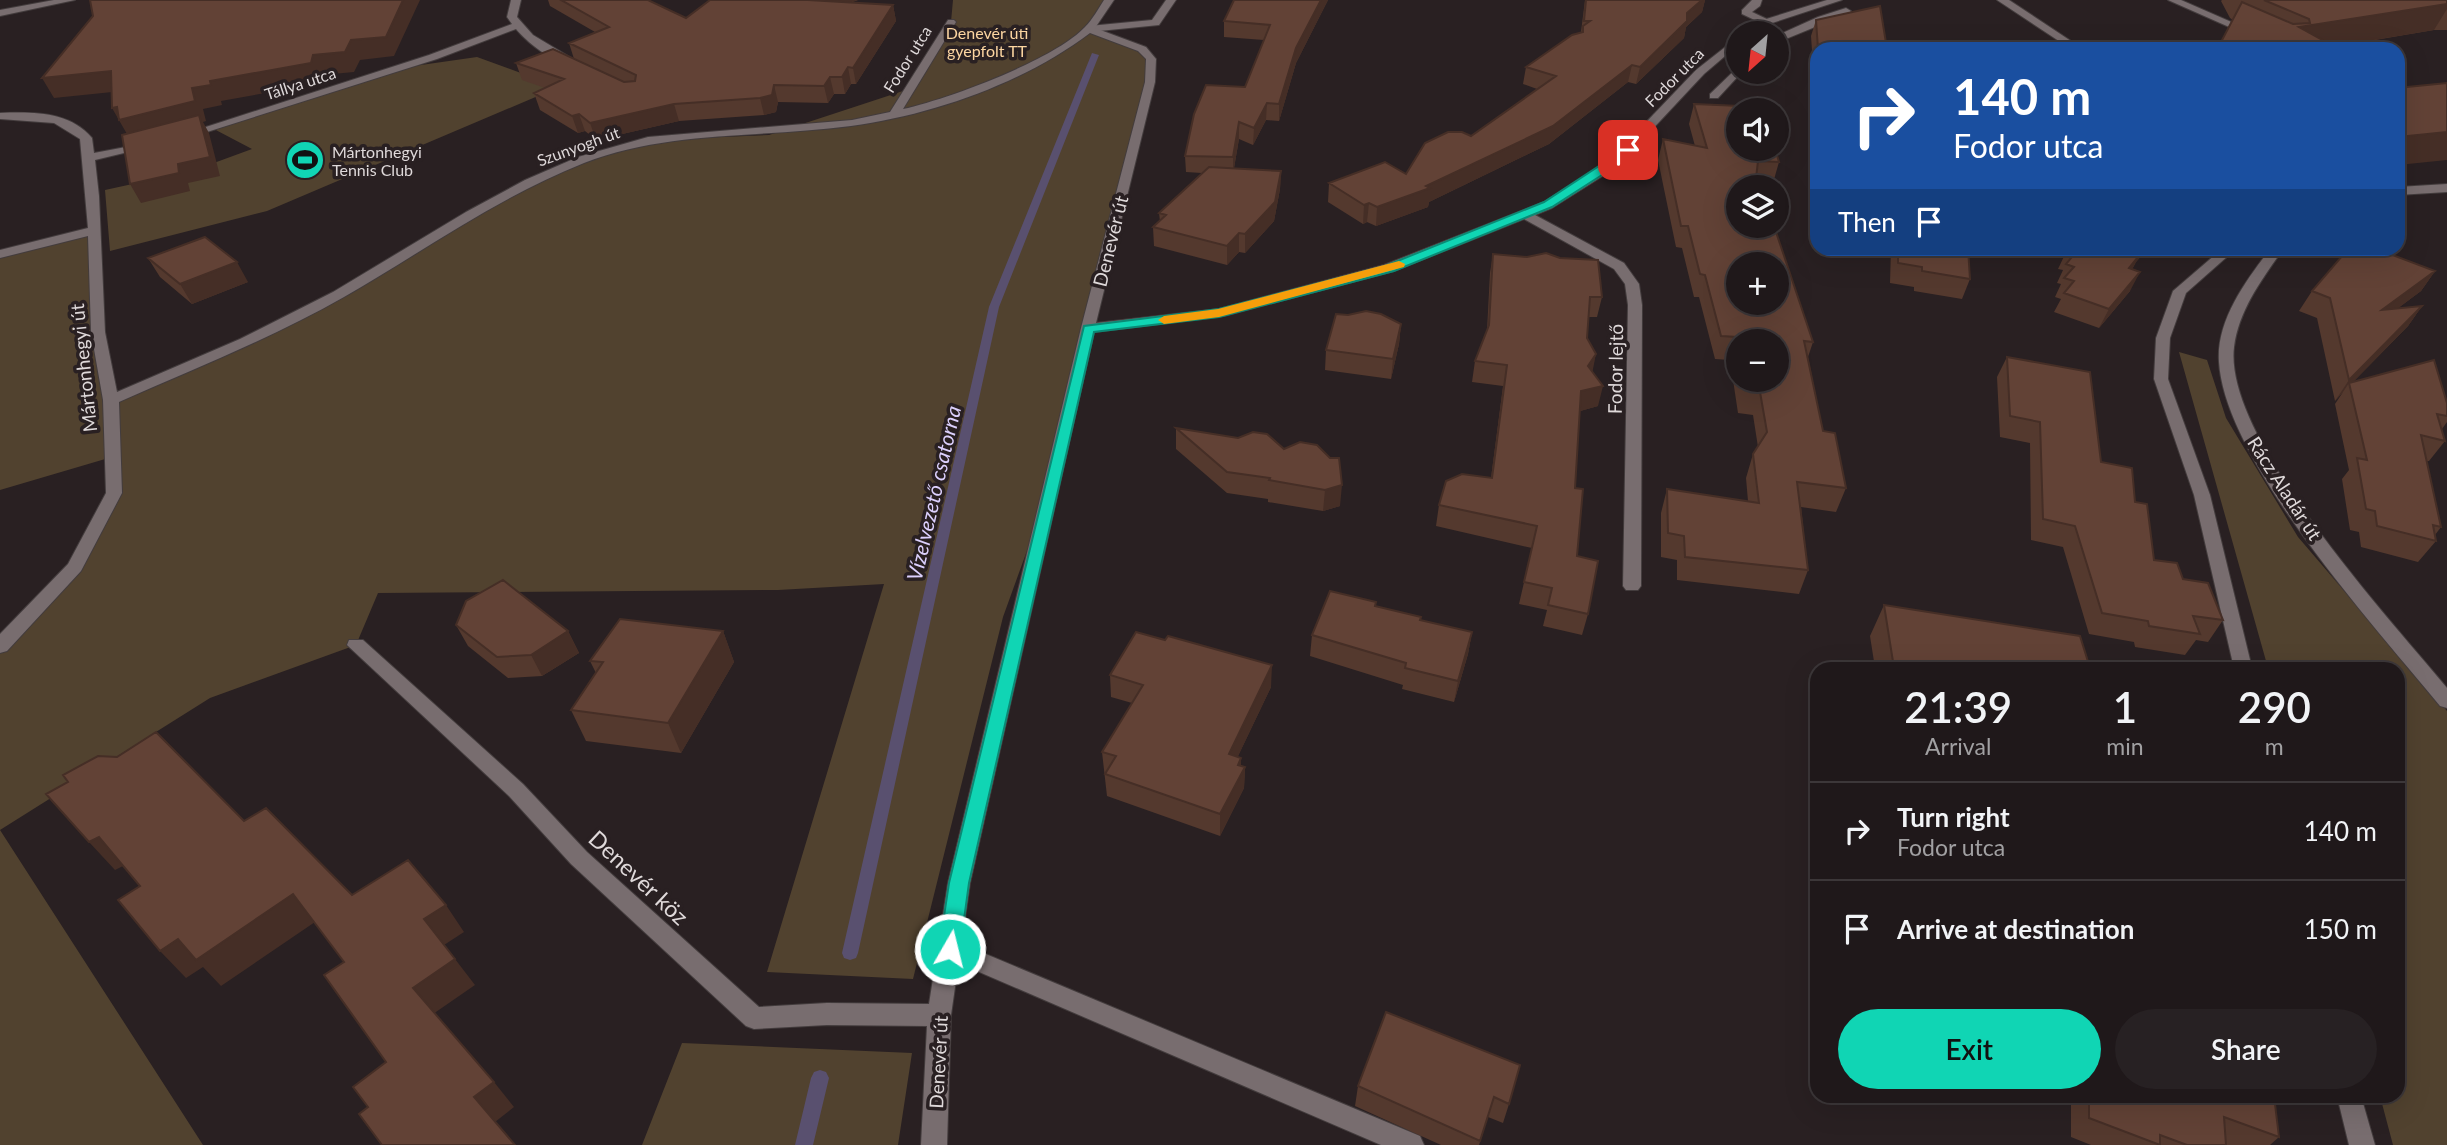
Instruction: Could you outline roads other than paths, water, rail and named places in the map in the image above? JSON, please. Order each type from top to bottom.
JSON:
[{"type":"street","points":[[0,13],[70,0]]},
{"type":"street","points":[[516,0],[512,17],[517,26],[542,47],[577,65]]},
{"type":"street","points":[[1089,29],[1109,0]]},
{"type":"street","points":[[1089,29],[1155,23],[1171,0]]},
{"type":"street","points":[[1758,0],[1758,4],[1745,12],[1764,21]]},
{"type":"street","points":[[2002,0],[2067,42]]},
{"type":"street","points":[[2173,0],[2272,42]]},
{"type":"street","points":[[1769,21],[1833,1],[1846,11],[1789,35]]},
{"type":"street","name":"Fodor utca","points":[[894,114],[951,22]]},
{"type":"street","name":"Tállya utca","points":[[89,158],[170,140],[433,57],[517,26]]},
{"type":"street","name":"Szunyogh út","points":[[111,400],[245,342],[338,295],[470,215],[529,183],[582,160],[648,140],[852,123],[894,114],[977,89],[1027,68],[1057,53],[1089,29]]},
{"type":"street","name":"Denevér út","points":[[934,1145],[939,1015],[959,883],[1088,328],[1150,82],[1151,60],[1142,49],[1089,29]]},
{"type":"street","name":"Fodor utca","points":[[1088,328],[1219,313],[1389,268],[1548,205],[1613,164],[1700,72],[1726,50]]},
{"type":"street","points":[[1714,96],[1726,83]]},
{"type":"street","name":"Mártonhegyi út","points":[[0,117],[28,116],[66,122],[86,138],[93,196],[92,231],[98,332],[111,400],[114,493],[75,567],[0,646]]},
{"type":"street","points":[[2405,191],[2447,188]]},
{"type":"street","name":"Fodor lejtő","points":[[1524,214],[1619,266],[1632,284],[1635,305],[1632,586]]},
{"type":"street","points":[[0,254],[92,231]]},
{"type":"street","points":[[2221,256],[2179,290],[2163,338],[2161,379],[2202,495],[2242,662]]},
{"type":"street","name":"Rácz Aladár út","points":[[2272,256],[2259,273],[2229,334],[2226,364],[2240,414],[2263,462],[2320,542],[2447,701]]},
{"type":"street","name":"Denevér köz","points":[[356,645],[516,790],[579,858],[754,1018],[827,1014],[939,1015]]},
{"type":"street","points":[[950,949],[1411,1145]]},
{"type":"street","points":[[2351,1103],[2362,1145]]},
{"type":"waterway","name":"Vízelvezető csatorna","points":[[850,953],[994,307],[1095,55]]},
{"type":"waterway","name":"Vízelvezető csatorna","points":[[804,1145],[820,1078]]},
{"type":"place","name":"Mártonhegyi Tennis Club","points":[[305,160]]},
{"type":"park label","name":"Denevér úti gyepfolt TT","points":[[987,41]]}]
